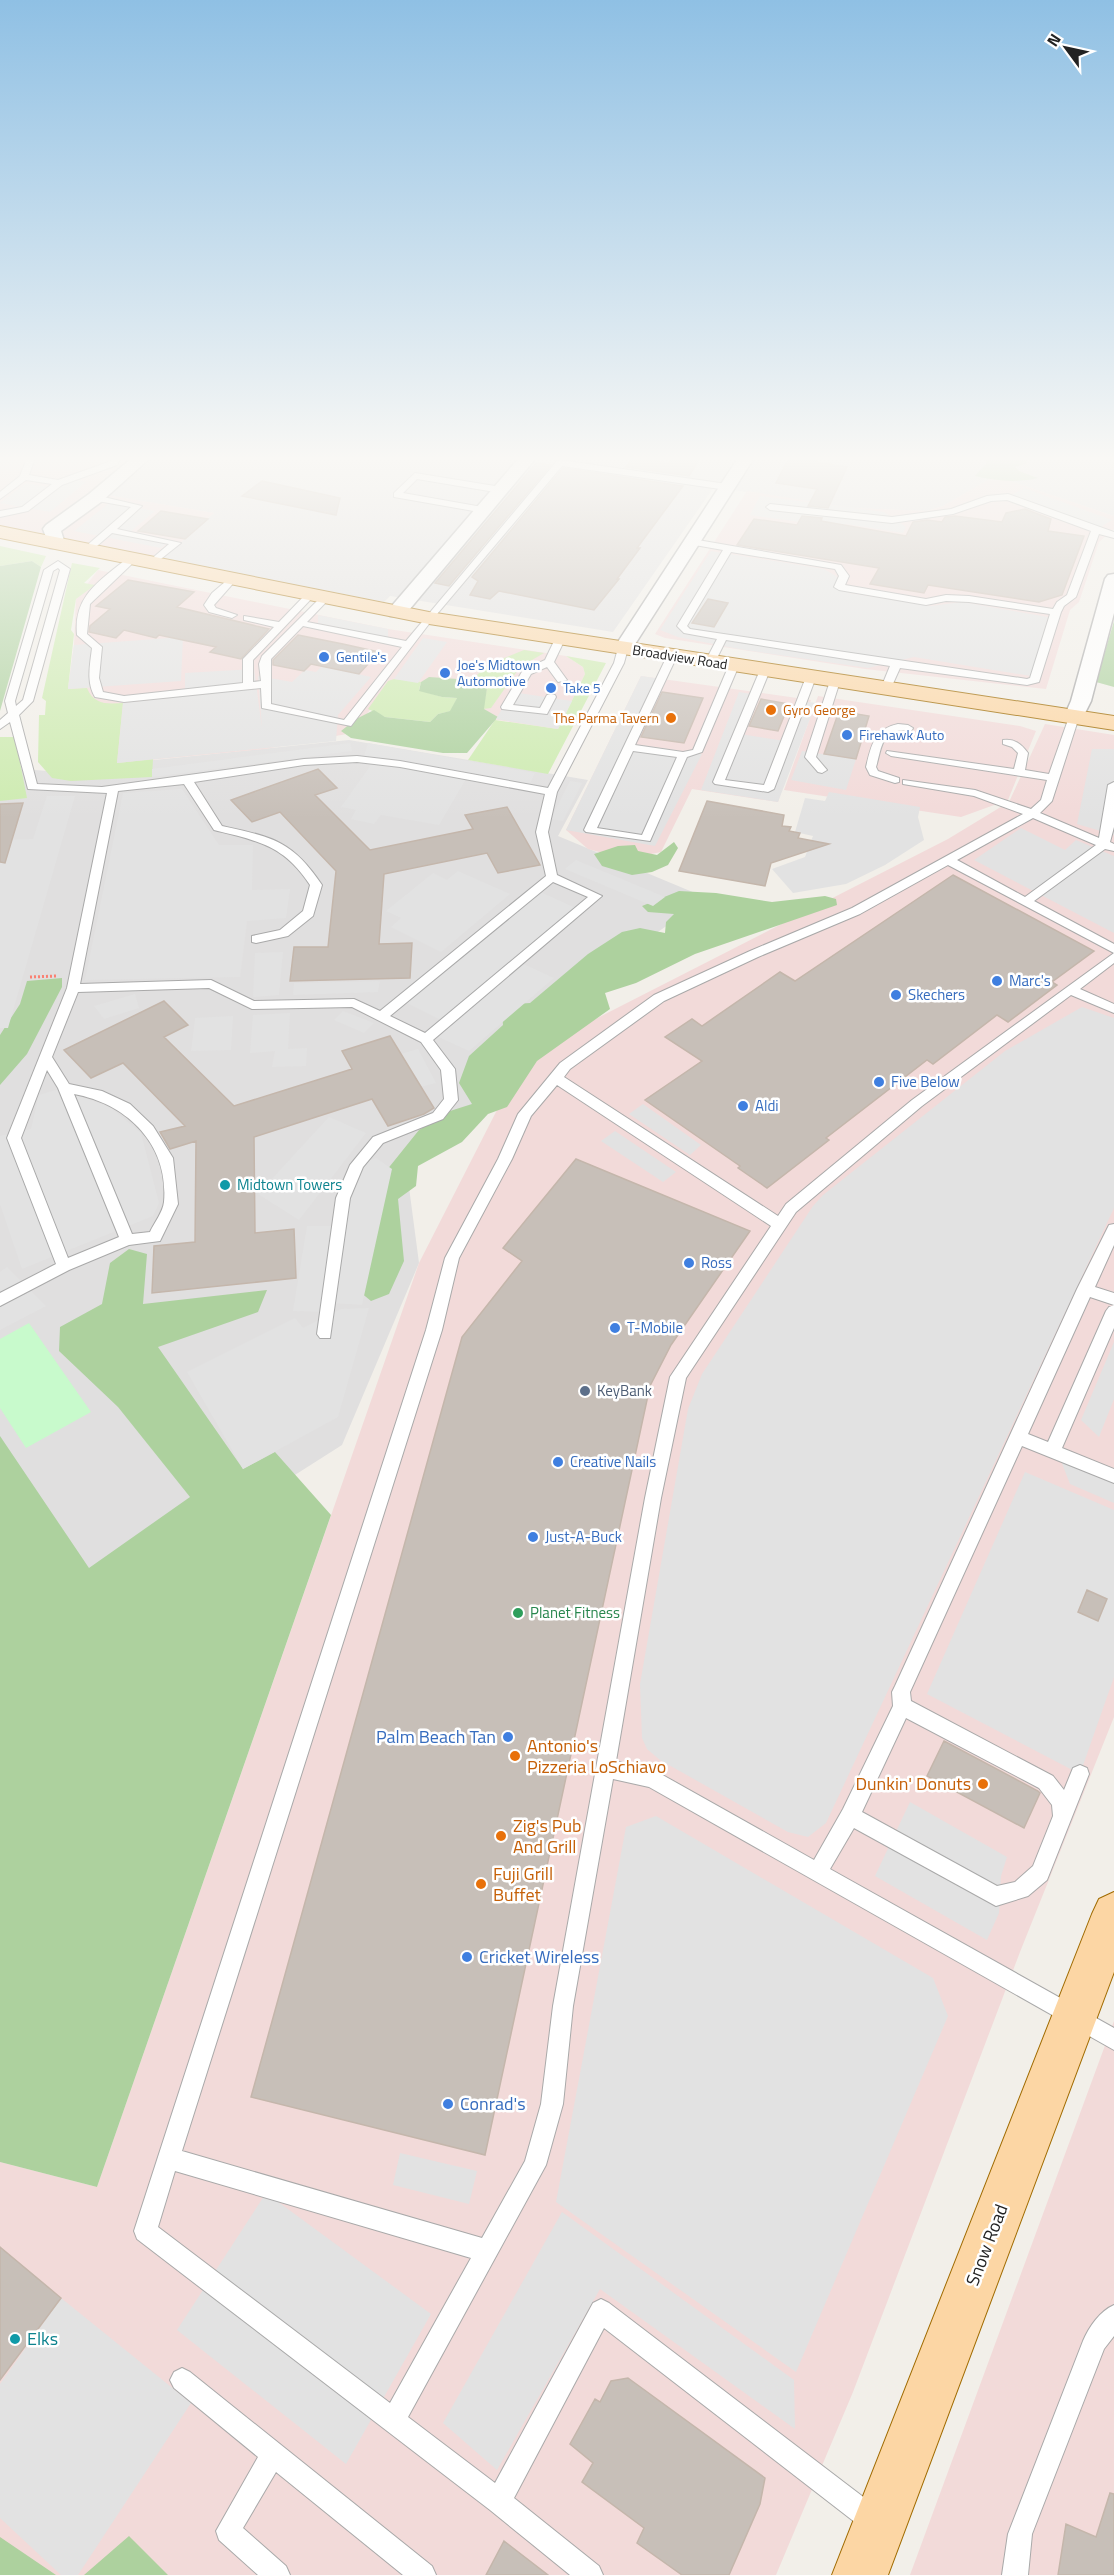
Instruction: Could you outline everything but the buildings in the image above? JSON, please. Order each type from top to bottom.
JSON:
[{"type":"main road","name":"Broadview Road","points":[[228,578],[429,618],[1114,723]]},
{"type":"main road","name":"Snow Road","points":[[860,2575],[879,2524],[1094,2028],[1114,1914]]},
{"type":"street","points":[[397,612],[426,578]]},
{"type":"street","points":[[623,648],[668,578]]},
{"type":"street","points":[[1074,717],[1111,601],[1114,579]]},
{"type":"lane","points":[[47,578],[10,701],[15,713],[32,787],[113,789],[304,762],[357,759],[400,764],[551,792]]},
{"type":"lane","points":[[0,726],[28,701],[62,578]]},
{"type":"lane","points":[[114,578],[98,588],[85,603],[81,625],[82,635],[97,647],[94,689],[99,695],[124,699],[266,684]]},
{"type":"lane","points":[[318,597],[300,623],[266,658],[264,664],[266,706],[347,724],[463,578]]},
{"type":"lane","points":[[711,578],[682,626],[687,631],[1028,682],[1035,680],[1056,612],[1060,604],[1071,597],[1078,578]]},
{"type":"lane","points":[[843,578],[839,587],[926,602],[946,598],[969,599],[1056,612]]},
{"type":"lane","points":[[232,579],[215,595],[209,605],[212,610],[232,615]]},
{"type":"lane","points":[[248,686],[248,659],[281,625],[318,597]]},
{"type":"lane","points":[[247,618],[281,625]]},
{"type":"lane","points":[[300,623],[408,645]]},
{"type":"lane","points":[[710,662],[723,637]]},
{"type":"lane","points":[[551,697],[543,712],[506,707],[527,672],[549,662],[560,639]]},
{"type":"lane","points":[[552,877],[542,832],[551,792],[619,663],[623,648]]},
{"type":"lane","points":[[672,656],[590,830],[646,839],[683,755]]},
{"type":"lane","points":[[549,662],[562,680]]},
{"type":"lane","points":[[886,688],[896,664]]},
{"type":"lane","points":[[628,747],[683,755],[697,752],[734,665]]},
{"type":"lane","points":[[765,670],[719,782],[768,789],[811,677]]},
{"type":"lane","points":[[822,770],[810,757],[835,681]]},
{"type":"lane","points":[[590,2575],[499,2501],[145,2231],[434,1330],[452,1258],[505,1159],[525,1114],[565,1066],[659,998],[754,954],[856,911],[1032,814],[1046,801],[1074,717]]},
{"type":"lane","points":[[895,780],[874,773],[871,767],[881,734],[887,728],[908,728]]},
{"type":"lane","points":[[1007,742],[1016,745],[1023,753],[1018,772]]},
{"type":"lane","points":[[891,753],[1053,778]]},
{"type":"lane","points":[[187,780],[218,828],[286,848],[305,866],[316,885],[309,913],[284,933],[256,939]]},
{"type":"lane","points":[[907,782],[1002,801],[1109,846]]},
{"type":"lane","points":[[1109,846],[1114,785]]},
{"type":"lane","points":[[64,1266],[14,1138],[73,988],[113,789]]},
{"type":"lane","points":[[1026,902],[1109,846]]},
{"type":"lane","points":[[948,861],[1114,949]]},
{"type":"lane","points":[[381,1016],[552,877]]},
{"type":"lane","points":[[426,1039],[596,896],[552,877]]},
{"type":"lane","points":[[393,2420],[535,2165],[552,2104],[563,2006],[653,1498],[678,1377],[792,1208],[910,1109],[1114,957]]},
{"type":"lane","points":[[1098,971],[1114,977]]},
{"type":"lane","points":[[73,988],[211,984],[252,1005],[354,1003],[426,1039],[448,1069],[451,1100],[438,1116],[378,1140],[357,1166],[342,1198],[325,1334]]},
{"type":"lane","points":[[1072,990],[1114,1009]]},
{"type":"lane","points":[[46,1058],[65,1088],[127,1240]]},
{"type":"lane","points":[[556,1078],[780,1225]]},
{"type":"lane","points":[[0,1300],[64,1266],[127,1240],[155,1237],[171,1204],[168,1162],[148,1129],[125,1107],[97,1094],[65,1088]]},
{"type":"lane","points":[[818,1872],[850,1816],[902,1706],[901,1692],[1085,1288],[1112,1238]]},
{"type":"lane","points":[[1085,1288],[1114,1299]]},
{"type":"lane","points":[[1052,1452],[1114,1311]]},
{"type":"lane","points":[[1017,1437],[1114,1476]]},
{"type":"lane","points":[[902,1706],[1046,1782],[1061,1802],[1063,1817]]},
{"type":"lane","points":[[606,1768],[652,1779],[1094,2028]]},
{"type":"lane","points":[[850,1816],[996,1896],[1019,1892],[1032,1884],[1040,1873],[1080,1774]]},
{"type":"lane","points":[[168,2158],[488,2251]]},
{"type":"lane","points":[[499,2501],[601,2311],[879,2524]]},
{"type":"lane","points":[[1015,2575],[1020,2534],[1024,2523],[1095,2341],[1114,2317]]},
{"type":"lane","points":[[182,2380],[423,2575]]},
{"type":"lane","points":[[273,2454],[228,2531],[277,2575]]},
{"type":"path","points":[[30,977],[61,976]]},
{"type":"shaded area","points":[[92,578],[138,578],[388,629],[566,656],[583,667],[585,674],[558,729],[479,717],[490,695],[394,679],[352,733],[265,749],[117,763],[102,704],[68,689],[74,645],[76,599]]},
{"type":"shaded area","points":[[261,578],[650,578],[613,632],[390,596],[384,602]]},
{"type":"shaded area","points":[[691,578],[1087,578],[1079,602],[1070,610],[1046,689],[865,669],[665,638],[655,634]]},
{"type":"shaded area","points":[[693,578],[838,578],[849,593],[931,606],[962,602],[1048,617],[1031,676],[914,657],[868,668],[739,649],[678,637],[660,630]]},
{"type":"shaded area","points":[[318,615],[388,629],[388,638],[318,623]]},
{"type":"shaded area","points":[[183,637],[181,681],[68,689],[74,645]]},
{"type":"shaded area","points":[[423,638],[447,642],[418,683],[394,679]]},
{"type":"shaded area","points":[[322,666],[371,677],[338,715],[336,741],[117,763],[123,703],[185,696],[185,673],[254,669],[262,728],[258,676],[292,682],[305,670],[316,672]]},
{"type":"shaded area","points":[[641,676],[811,700],[778,802],[692,789],[661,852],[626,859],[588,849],[566,830]]},
{"type":"shaded area","points":[[641,676],[661,679],[633,744],[702,754],[655,846],[566,830]]},
{"type":"shaded area","points":[[512,692],[572,701],[558,729],[496,719]]},
{"type":"shaded area","points":[[739,692],[757,695],[740,734],[785,741],[801,701],[816,703],[778,802],[701,790]]},
{"type":"shaded area","points":[[818,696],[1020,726],[1036,731],[1008,800],[961,817],[784,790]]},
{"type":"shaded area","points":[[1045,724],[1114,735],[1114,1717],[1020,1952],[853,2392],[776,2575],[0,2575],[0,2162],[97,2187],[419,1263],[525,1055],[948,839],[1009,802]]},
{"type":"shaded area","points":[[349,740],[588,780],[558,836],[707,898],[475,1058],[480,1105],[405,1157],[419,1263],[342,1445],[69,1619],[0,1500],[0,767],[47,771]]},
{"type":"shaded area","points":[[350,743],[352,751],[152,777],[152,769]]},
{"type":"shaded area","points":[[368,743],[535,773],[528,788],[467,777],[439,825],[381,815],[374,824],[351,819],[356,810],[341,807],[373,762],[363,760]]},
{"type":"shaded area","points":[[1092,749],[1114,749],[1114,835],[1077,824]]},
{"type":"shaded area","points":[[802,751],[856,759],[846,790],[791,780]]},
{"type":"shaded area","points":[[570,781],[582,783],[563,821],[551,819]]},
{"type":"shaded area","points":[[182,789],[219,845],[253,845],[252,890],[290,889],[286,918],[247,921],[240,977],[85,980],[123,793]]},
{"type":"shaded area","points":[[829,792],[920,807],[918,817],[924,840],[885,865],[846,884],[793,893],[772,869],[805,857],[813,836],[795,832],[805,798],[825,801]]},
{"type":"shaded area","points":[[47,796],[75,796],[8,1028],[0,1028],[0,840],[33,839]]},
{"type":"shaded area","points":[[1021,828],[1065,850],[1076,840],[1114,856],[1114,933],[974,860]]},
{"type":"shaded area","points":[[576,860],[665,897],[653,906],[565,869]]},
{"type":"shaded area","points":[[458,871],[510,894],[441,952],[391,927],[401,918],[386,911],[433,873],[447,880]]},
{"type":"shaded area","points":[[536,890],[580,910],[519,962],[554,978],[469,1051],[432,1034],[445,1022],[401,1000]]},
{"type":"shaded area","points":[[283,952],[279,995],[253,997],[255,953]]},
{"type":"shaded area","points":[[380,981],[378,992],[293,995],[294,983]]},
{"type":"shaded area","points":[[135,994],[139,1008],[104,1019],[94,1006]]},
{"type":"shaded area","points":[[1082,1007],[1114,1018],[1114,1208],[826,1823],[808,1837],[788,1832],[660,1760],[647,1749],[642,1738],[640,1684],[688,1409],[702,1374],[813,1206],[823,1195],[1005,1051]]},
{"type":"shaded area","points":[[343,1011],[374,1023],[364,1033],[334,1020]]},
{"type":"shaded area","points":[[290,1013],[288,1049],[307,1048],[306,1066],[272,1067],[275,1051],[250,1053],[253,1015]]},
{"type":"shaded area","points":[[233,1016],[231,1050],[191,1051],[195,1018]]},
{"type":"shaded area","points":[[418,1049],[436,1083],[421,1087],[401,1054]]},
{"type":"shaded area","points":[[59,1089],[110,1107],[141,1133],[159,1203],[153,1216],[22,1269],[0,1204],[0,1136],[31,1129],[39,1095]]},
{"type":"shaded area","points":[[643,1104],[701,1145],[690,1155],[629,1114]]},
{"type":"shaded area","points":[[329,1117],[366,1133],[299,1220],[258,1194]]},
{"type":"shaded area","points":[[615,1131],[676,1172],[663,1182],[601,1141]]},
{"type":"shaded area","points":[[376,1158],[392,1169],[362,1305],[329,1303],[328,1312],[293,1311],[307,1226],[339,1226],[357,1165]]},
{"type":"shaded area","points":[[7,1267],[46,1306],[0,1330],[0,1272]]},
{"type":"shaded area","points":[[369,1308],[338,1417],[243,1469],[187,1372],[295,1318],[303,1328],[341,1309]]},
{"type":"shaded area","points":[[1114,1342],[1114,1399],[1099,1437],[1081,1420]]},
{"type":"shaded area","points":[[1061,1461],[1114,1483],[1114,1503],[1070,1484]]},
{"type":"shaded area","points":[[1025,1472],[1114,1510],[1114,1677],[1080,1774],[927,1694]]},
{"type":"shaded area","points":[[910,1802],[1007,1857],[1001,1876],[999,1913],[987,1940],[875,1876]]},
{"type":"shaded area","points":[[656,1816],[933,1978],[948,2016],[796,2372],[556,2202],[626,1827]]},
{"type":"shaded area","points":[[1114,2021],[1114,2575],[910,2575]]},
{"type":"shaded area","points":[[400,2153],[477,2171],[469,2204],[393,2185]]},
{"type":"shaded area","points":[[266,2193],[431,2314],[346,2464],[177,2330]]},
{"type":"shaded area","points":[[562,2212],[794,2380],[795,2429],[600,2289],[497,2470],[443,2423]]},
{"type":"shaded area","points":[[61,2298],[191,2403],[78,2575],[61,2575],[0,2518],[0,2384]]},
{"type":"green space","points":[[0,578],[38,578],[0,711]]},
{"type":"green space","points":[[69,578],[89,578],[84,583],[95,585],[76,599],[71,630],[74,634],[68,689],[87,688],[97,700],[106,703],[123,703],[117,763],[153,759],[152,777],[71,781],[52,778],[38,762],[39,715],[45,715],[46,701],[42,698]]},
{"type":"green space","points":[[1114,621],[1114,687],[1096,682]]},
{"type":"green space","points":[[524,650],[544,653],[520,667],[491,708],[483,709],[487,688],[472,680],[487,665]]},
{"type":"green space","points":[[566,656],[606,663],[548,774],[468,760],[495,720],[558,729],[585,674],[583,667]]},
{"type":"green space","points":[[429,677],[472,680],[487,688],[484,709],[498,717],[467,753],[443,753],[351,738],[341,731],[356,719],[374,710],[385,717],[430,722],[438,714],[450,711],[457,698],[419,691],[421,682]]},
{"type":"green space","points":[[394,679],[421,682],[419,690],[442,697],[457,698],[451,711],[438,714],[430,722],[385,717],[368,709],[388,681]]},
{"type":"green space","points":[[0,737],[15,737],[27,798],[0,801]]},
{"type":"green space","points":[[674,842],[678,848],[668,865],[652,872],[632,875],[602,866],[594,854],[618,846],[635,845],[638,851],[657,855]]},
{"type":"green space","points":[[679,891],[716,893],[772,902],[825,896],[836,899],[837,905],[695,954],[636,983],[605,993],[610,1009],[537,1061],[507,1107],[488,1114],[462,1142],[418,1166],[416,1186],[398,1199],[404,1261],[389,1294],[371,1301],[349,1283],[382,1176],[419,1130],[450,1111],[472,1104],[459,1083],[469,1056],[503,1025],[502,1013],[515,1004],[530,1003],[588,954],[622,932],[640,928],[665,933],[666,922],[674,914],[648,912],[642,906]]},
{"type":"green space","points":[[62,978],[62,987],[27,1054],[0,1085],[0,1035],[20,1004],[27,981]]},
{"type":"green space","points":[[129,1249],[147,1254],[143,1304],[267,1290],[258,1312],[158,1347],[243,1469],[275,1452],[331,1515],[97,2187],[0,2162],[0,1436],[89,1568],[190,1497],[118,1407],[59,1351],[60,1327],[102,1304],[110,1263]]},
{"type":"green space","points":[[29,1323],[91,1412],[26,1448],[0,1408],[0,1339]]},
{"type":"green space","points":[[129,2536],[168,2575],[84,2575]]},
{"type":"green space","points":[[0,2537],[56,2575],[0,2575]]},
{"type":"place","name":"Gentile's","points":[[324,657]]},
{"type":"place","name":"Joe's Midtown Automotive","points":[[445,673]]},
{"type":"place","name":"Take 5","points":[[551,688]]},
{"type":"place","name":"Gyro George","points":[[771,710]]},
{"type":"place","name":"The Parma Tavern","points":[[671,718]]},
{"type":"place","name":"Firehawk Auto","points":[[847,735]]},
{"type":"place","name":"Marc's","points":[[997,981]]},
{"type":"place","name":"Skechers","points":[[896,995]]},
{"type":"place","name":"Five Below","points":[[879,1082]]},
{"type":"place","name":"Aldi","points":[[743,1106]]},
{"type":"place","name":"Midtown Towers","points":[[225,1185]]},
{"type":"place","name":"Ross","points":[[689,1263]]},
{"type":"place","name":"T-Mobile","points":[[615,1328]]},
{"type":"place","name":"KeyBank","points":[[585,1391]]},
{"type":"place","name":"Creative Nails","points":[[558,1462]]},
{"type":"place","name":"Just-A-Buck","points":[[533,1537]]},
{"type":"place","name":"Planet Fitness","points":[[518,1613]]},
{"type":"place","name":"Palm Beach Tan","points":[[508,1737]]},
{"type":"place","name":"Antonio's Pizzeria LoSchiavo","points":[[515,1756]]},
{"type":"place","name":"Dunkin' Donuts","points":[[983,1784]]},
{"type":"place","name":"Zig's Pub And Grill","points":[[501,1836]]},
{"type":"place","name":"Fuji Grill Buffet","points":[[481,1884]]},
{"type":"place","name":"Cricket Wireless","points":[[467,1957]]},
{"type":"place","name":"Conrad's","points":[[448,2104]]},
{"type":"place","name":"Elks","points":[[15,2339]]}]
